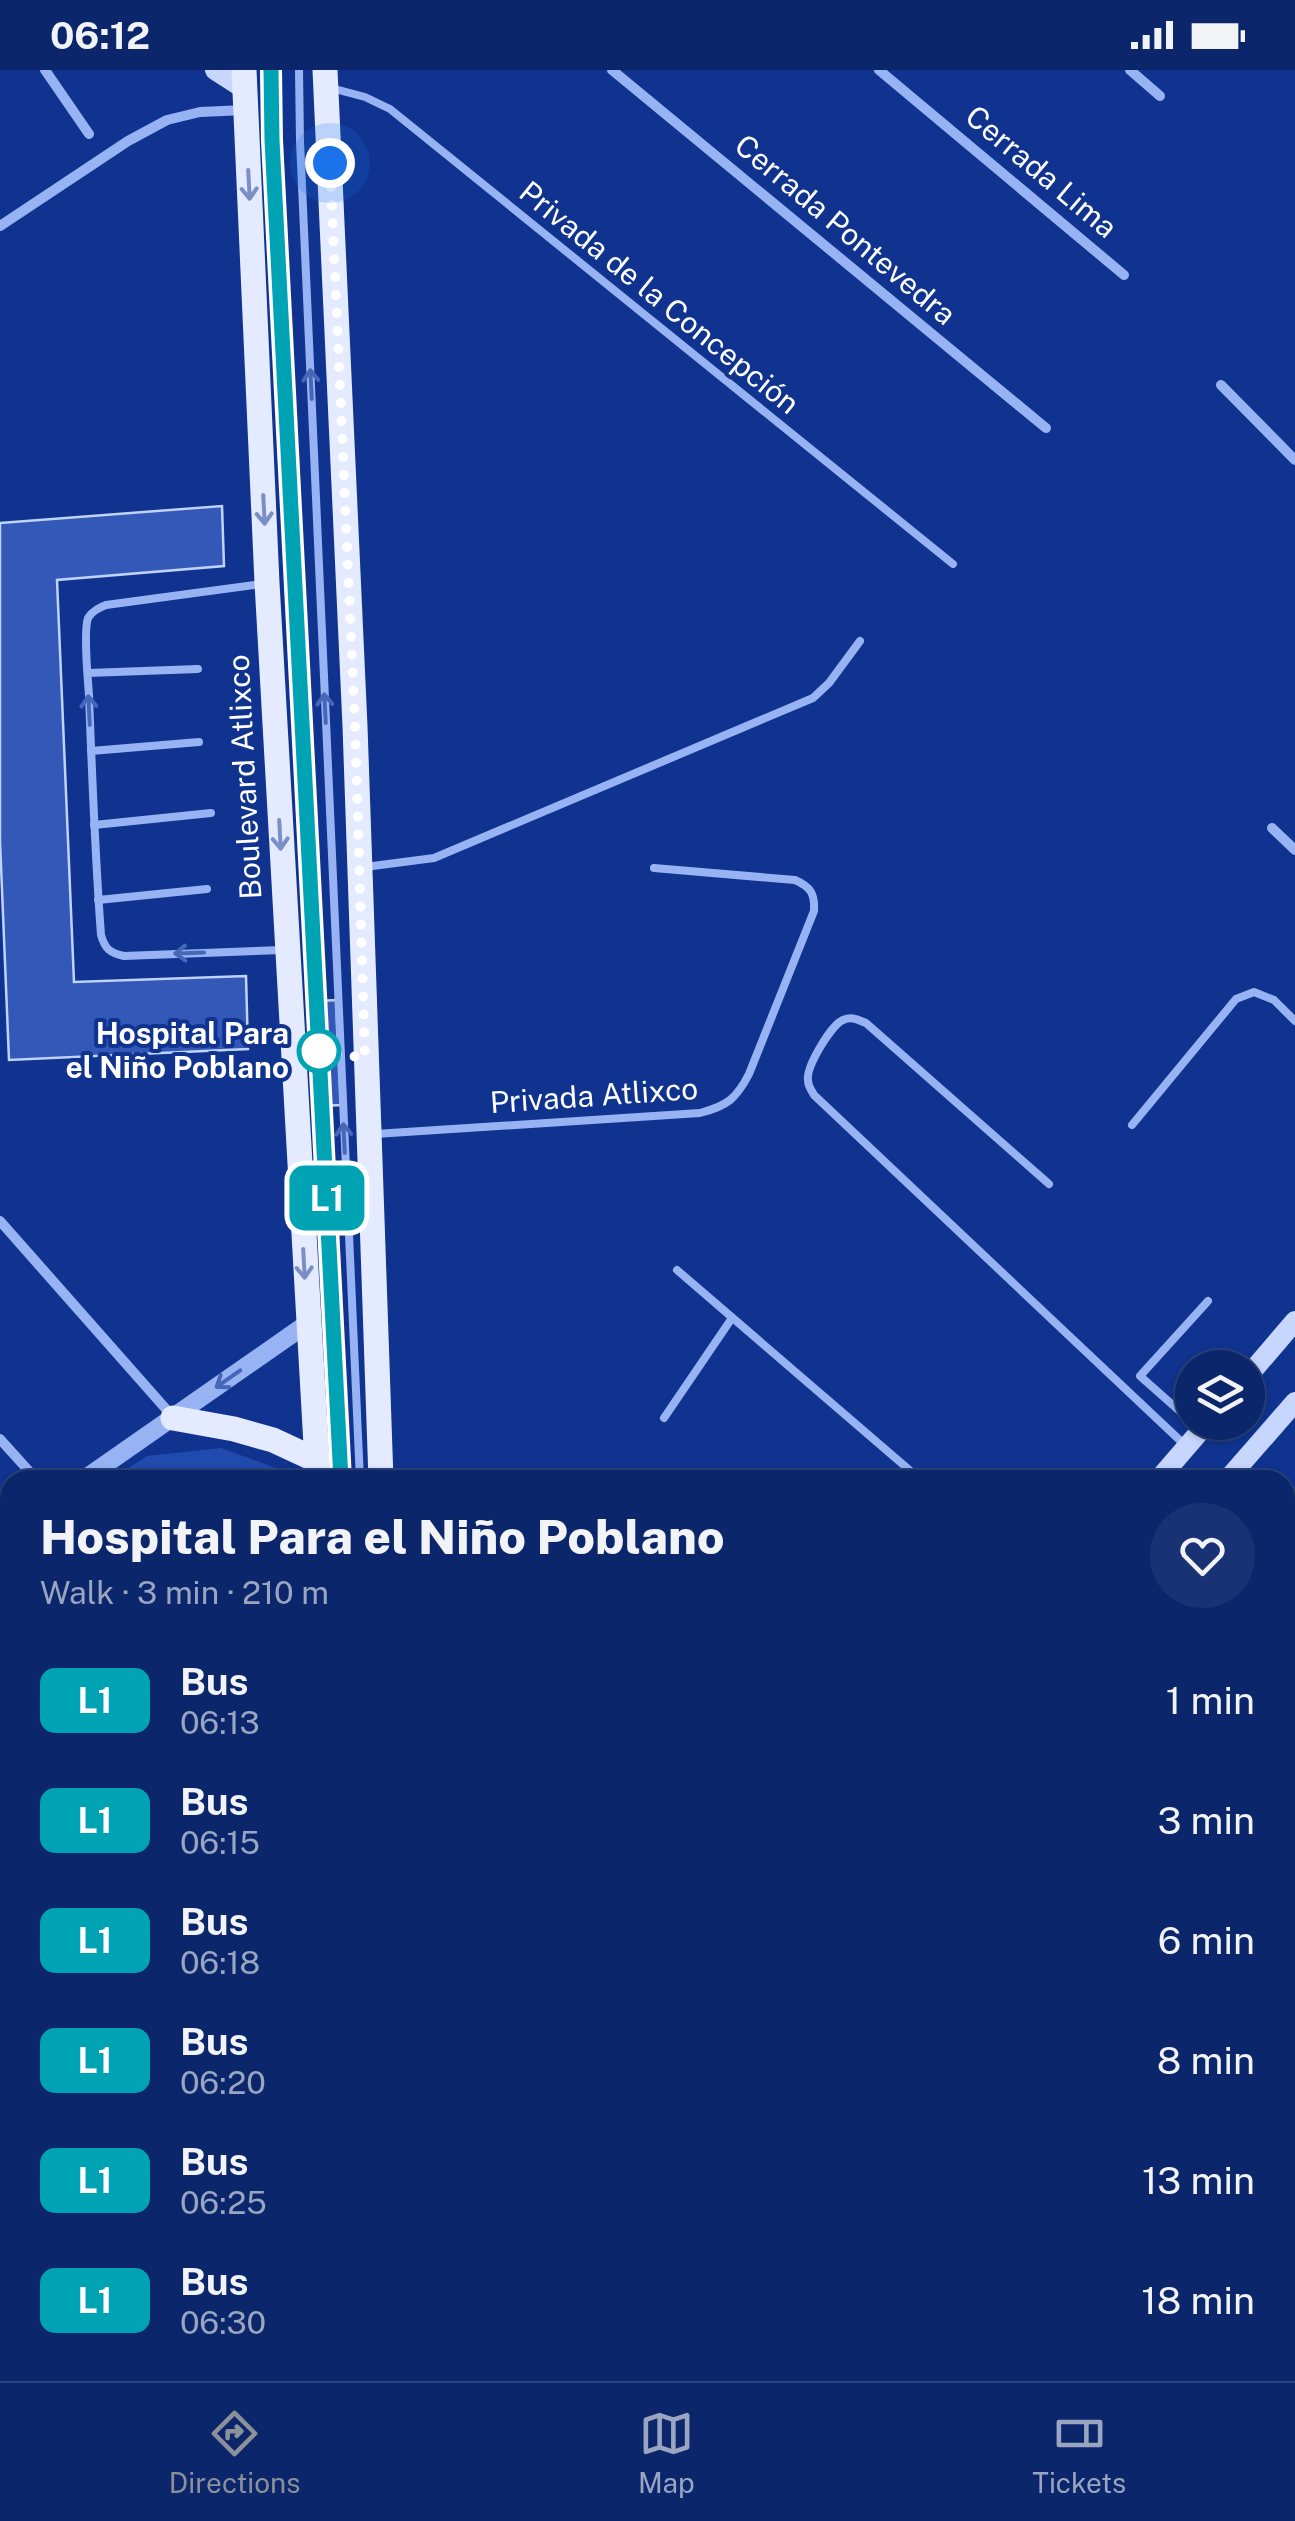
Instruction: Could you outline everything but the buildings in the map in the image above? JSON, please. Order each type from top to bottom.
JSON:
[{"type":"main road","points":[[215,70],[244,90]]},
{"type":"main road","points":[[326,79],[355,726],[380,1470]]},
{"type":"main road","name":"Boulevard Atlixco","points":[[244,90],[315,1470]]},
{"type":"main road","points":[[1265,1356],[1295,1321]]},
{"type":"main road","points":[[1237,1470],[1295,1402]]},
{"type":"main road","points":[[174,1418],[272,1440],[311,1470]]},
{"type":"main road","points":[[1166,1470],[1190,1440]]},
{"type":"main road","points":[[379,1442],[388,1470]]},
{"type":"street","points":[[45,70],[89,134]]},
{"type":"street","name":"Cerrada Pontevedra","points":[[612,70],[1046,428]]},
{"type":"street","name":"Cerrada Lima","points":[[879,70],[1124,275]]},
{"type":"street","points":[[1130,70],[1160,96]]},
{"type":"street","points":[[0,226],[128,141],[167,120],[200,112],[244,90]]},
{"type":"street","points":[[1221,385],[1295,460]]},
{"type":"street","points":[[1272,828],[1295,850]]},
{"type":"street","points":[[0,1221],[174,1418]]},
{"type":"street","points":[[98,1470],[308,1324]]},
{"type":"street","points":[[0,1438],[27,1470]]},
{"type":"lane","points":[[271,70],[340,1470]]},
{"type":"lane","points":[[299,70],[360,1470]]},
{"type":"lane","name":"Privada de la Concepción","points":[[326,79],[390,109],[953,564]]},
{"type":"lane","points":[[267,584],[106,605],[88,617],[98,900],[100,935],[112,953],[124,956],[287,950]]},
{"type":"lane","points":[[358,868],[434,858],[813,698],[860,641]]},
{"type":"lane","points":[[88,673],[198,669]]},
{"type":"lane","points":[[91,751],[199,742]]},
{"type":"lane","points":[[94,824],[211,813]]},
{"type":"lane","name":"Privada Atlixco","points":[[368,1134],[700,1113],[720,1108],[738,1094],[814,911],[815,897],[807,885],[795,880],[654,868]]},
{"type":"lane","points":[[98,900],[207,889]]},
{"type":"lane","points":[[1132,1125],[1236,998],[1254,992],[1274,1000],[1295,1020]]},
{"type":"lane","points":[[1049,1184],[866,1024],[854,1018],[840,1020],[832,1029],[807,1077],[814,1094],[1186,1447]]},
{"type":"lane","points":[[678,1270],[910,1470]]},
{"type":"lane","points":[[1126,1392],[1208,1301]]},
{"type":"lane","points":[[664,1418],[732,1318]]},
{"type":"lane","points":[[1140,1376],[1175,1404]]},
{"type":"shaded area","points":[[221,1448],[281,1470],[125,1470],[147,1456]]},
{"type":"bus line","name":"L1","points":[[271,70],[340,1470]]},
{"type":"place","name":"Hospital Para el Niño Poblano","points":[[319,1051]]},
{"type":"route","points":[[319,1051],[365,1058],[330,163]]}]
